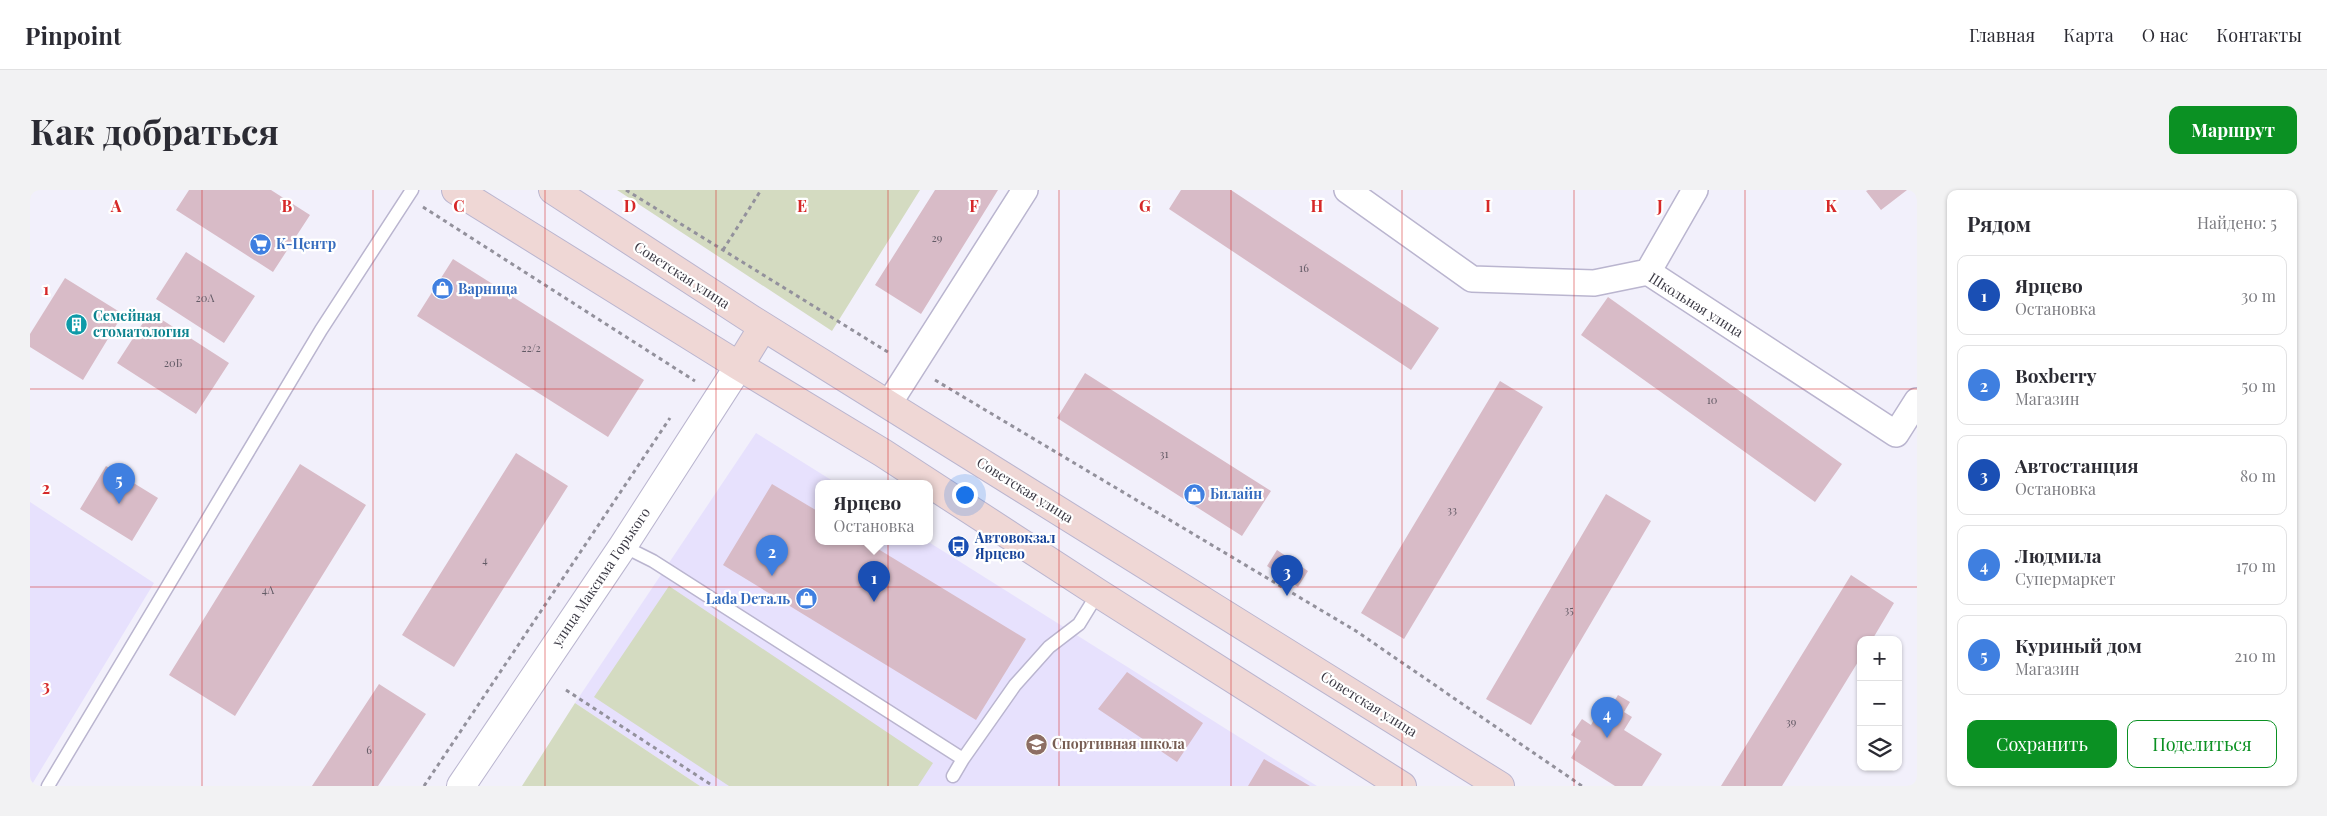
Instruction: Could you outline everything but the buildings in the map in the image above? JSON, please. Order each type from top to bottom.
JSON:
[{"type":"main road","points":[[456,190],[924,480]]},
{"type":"main road","name":"Советская улица","points":[[553,190],[763,327],[1500,786]]},
{"type":"main road","points":[[739,366],[763,327]]},
{"type":"main road","points":[[933,486],[1402,786]]},
{"type":"street","points":[[888,405],[1025,190]]},
{"type":"street","name":"Школьная улица","points":[[1347,190],[1472,279],[1594,283],[1648,272],[1896,434],[1917,401]]},
{"type":"street","points":[[1648,272],[1694,190]]},
{"type":"street","name":"улица Максима Горького","points":[[461,786],[623,546],[739,366]]},
{"type":"lane","points":[[48,786],[321,330],[410,194]]},
{"type":"lane","points":[[623,546],[653,561],[963,759]]},
{"type":"lane","points":[[953,776],[1015,685],[1049,647],[1079,624],[1098,593]]},
{"type":"path","points":[[626,190],[912,366],[1356,631],[1582,786]]},
{"type":"path","points":[[723,250],[761,190]]},
{"type":"path","points":[[410,194],[695,380],[690,388]]},
{"type":"path","points":[[424,786],[673,413]]},
{"type":"path","points":[[566,690],[713,786]]},
{"type":"shaded area","points":[[756,433],[831,480],[815,480],[815,545],[933,545],[1317,786],[700,786],[575,703]]},
{"type":"shaded area","points":[[30,502],[154,583],[31,786],[30,786]]},
{"type":"green space","points":[[617,190],[920,190],[832,331]]},
{"type":"green space","points":[[669,586],[933,763],[918,786],[729,786],[594,697]]},
{"type":"green space","points":[[575,703],[700,786],[522,786]]},
{"type":"place","name":"К-Центр","points":[[260,244]]},
{"type":"place","name":"Варница","points":[[442,289]]},
{"type":"place","name":"Семейная стоматология","points":[[77,324]]},
{"type":"place","name":"Билайн","points":[[1194,494]]},
{"type":"place","name":"Куриный дом","points":[[119,504]]},
{"type":"place","name":"Автовокзал Ярцево","points":[[959,546]]},
{"type":"place","name":"Boxberry","points":[[772,576]]},
{"type":"place","name":"Автостанция","points":[[1287,596]]},
{"type":"place","name":"Lada Dеталь","points":[[806,599]]},
{"type":"place","name":"Ярцево","points":[[874,602]]},
{"type":"place","name":"Людмила","points":[[1607,738]]},
{"type":"place","name":"Спортивная школа","points":[[1036,744]]}]
